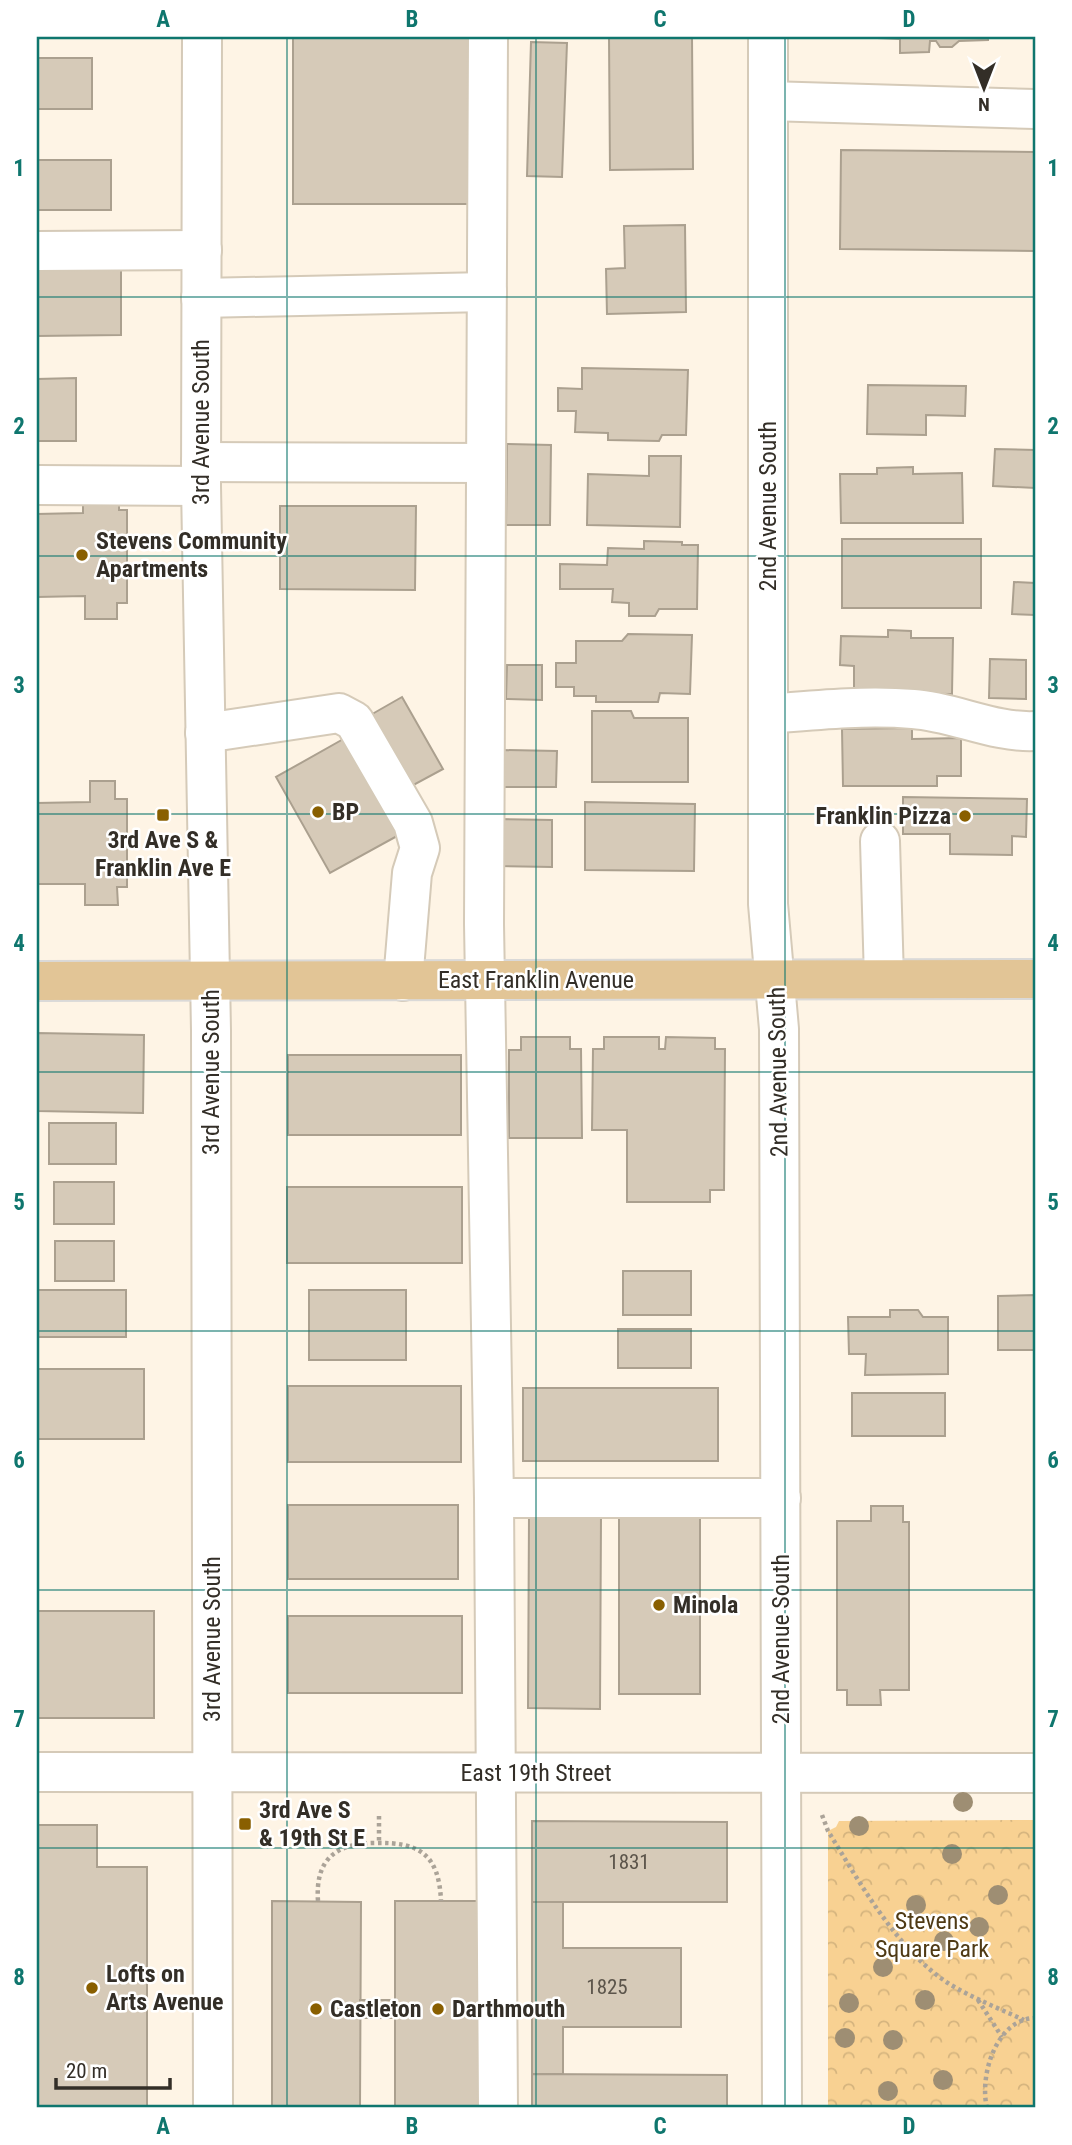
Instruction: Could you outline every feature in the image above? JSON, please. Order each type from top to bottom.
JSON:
[{"type":"main road","name":"East Franklin Avenue","points":[[37,981],[1035,979]]},
{"type":"street","name":"3rd Avenue South","points":[[202,37],[201,474],[210,981],[214,2108]]},
{"type":"street","points":[[488,37],[484,923],[494,1498],[498,2108]]},
{"type":"street","name":"2nd Avenue South","points":[[768,37],[768,904],[779,1043],[782,2108]]},
{"type":"street","points":[[768,101],[1035,109]]},
{"type":"street","points":[[37,251],[202,250]]},
{"type":"street","points":[[201,298],[487,292]]},
{"type":"street","points":[[37,485],[201,474],[486,463]]},
{"type":"street","points":[[768,714],[845,708],[915,709],[991,727],[1035,731]]},
{"type":"street","points":[[205,733],[339,713],[354,721],[413,823],[420,848],[412,873],[404,981]]},
{"type":"street","points":[[880,841],[884,979]]},
{"type":"street","points":[[494,1498],[781,1498]]},
{"type":"street","name":"East 19th Street","points":[[37,1772],[1035,1773]]},
{"type":"path","points":[[379,1815],[379,1843]]},
{"type":"path","points":[[822,1815],[834,1840],[887,1924],[950,1984],[1024,2020]]},
{"type":"path","points":[[318,1901],[318,1879],[327,1860],[333,1854],[356,1843],[404,1843],[419,1850],[436,1870],[441,1901]]},
{"type":"path","points":[[976,1998],[1002,2037]]},
{"type":"path","points":[[987,2108],[986,2081],[990,2062],[1002,2037],[1014,2024],[1035,2018]]},
{"type":"green space","name":"Stevens Square Park","points":[[1035,1820],[1035,2108],[828,2108],[828,1831],[836,1827],[839,1821]]},
{"type":"building","points":[[293,37],[469,37],[469,204],[293,204]]},
{"type":"building","points":[[609,37],[692,37],[693,169],[610,170]]},
{"type":"building","points":[[854,37],[988,37],[988,40],[959,41],[952,47],[940,47],[936,41],[930,41],[929,52],[900,53],[900,39]]},
{"type":"building","points":[[531,42],[567,43],[562,177],[527,176]]},
{"type":"building","points":[[37,58],[92,58],[92,109],[37,109]]},
{"type":"building","points":[[841,150],[1035,152],[1035,251],[840,249]]},
{"type":"building","points":[[37,160],[111,160],[111,210],[37,210]]},
{"type":"building","points":[[685,225],[686,312],[607,314],[606,269],[625,268],[624,226]]},
{"type":"building","points":[[37,270],[121,270],[121,335],[37,336]]},
{"type":"building","points":[[582,368],[688,370],[686,435],[662,435],[659,441],[608,440],[608,433],[575,432],[576,411],[558,411],[558,388],[582,389]]},
{"type":"building","points":[[76,378],[76,441],[37,441],[37,379]]},
{"type":"building","points":[[868,385],[966,386],[965,416],[926,415],[926,435],[867,434]]},
{"type":"building","points":[[507,444],[551,445],[550,525],[506,525]]},
{"type":"building","points":[[995,449],[1035,450],[1035,488],[993,486]]},
{"type":"building","points":[[649,456],[681,456],[680,527],[587,525],[588,474],[649,476]]},
{"type":"building","points":[[913,467],[913,474],[962,473],[963,523],[841,523],[840,474],[877,474],[877,468]]},
{"type":"building","name":"Stevens Community Apartments","points":[[83,496],[119,496],[119,510],[127,510],[127,603],[117,603],[117,619],[85,619],[85,596],[37,597],[37,514],[83,513]]},
{"type":"building","points":[[280,506],[416,506],[415,590],[280,589]]},
{"type":"building","points":[[842,539],[981,539],[981,608],[842,608]]},
{"type":"building","points":[[644,541],[698,545],[697,609],[659,609],[655,616],[629,616],[629,603],[612,602],[613,589],[560,589],[560,564],[607,565],[608,548],[644,549]]},
{"type":"building","points":[[1014,582],[1035,583],[1035,615],[1012,614]]},
{"type":"building","points":[[888,630],[911,631],[911,638],[953,638],[952,694],[854,693],[854,666],[840,665],[841,636],[888,637]]},
{"type":"building","points":[[628,634],[692,635],[690,694],[660,693],[658,702],[596,702],[596,696],[574,696],[574,687],[556,687],[556,663],[576,663],[576,641],[622,641]]},
{"type":"building","points":[[990,659],[1026,660],[1026,699],[989,698]]},
{"type":"building","points":[[507,665],[542,665],[542,700],[506,699]]},
{"type":"building","points":[[402,697],[443,769],[408,788],[367,717]]},
{"type":"building","points":[[592,711],[631,711],[634,718],[688,718],[688,782],[592,782]]},
{"type":"building","points":[[912,728],[912,739],[961,738],[961,776],[937,776],[937,786],[843,786],[842,729]]},
{"type":"building","points":[[354,733],[408,830],[330,873],[276,777]]},
{"type":"building","points":[[502,750],[557,751],[556,787],[502,787]]},
{"type":"building","points":[[90,781],[115,781],[115,799],[127,799],[127,887],[117,887],[118,905],[85,905],[85,884],[37,884],[37,803],[90,802]]},
{"type":"building","name":"Franklin Pizza","points":[[903,797],[1027,799],[1026,837],[1012,836],[1012,855],[950,854],[950,834],[903,834]]},
{"type":"building","points":[[585,802],[695,804],[694,871],[585,870]]},
{"type":"building","points":[[500,819],[552,820],[552,867],[499,866]]},
{"type":"building","points":[[37,1033],[144,1035],[143,1113],[37,1111]]},
{"type":"building","points":[[521,1037],[570,1037],[570,1049],[581,1049],[582,1138],[509,1138],[509,1050],[521,1050]]},
{"type":"building","points":[[604,1037],[659,1037],[659,1049],[665,1049],[666,1037],[715,1038],[715,1049],[725,1049],[724,1190],[710,1190],[710,1202],[627,1202],[627,1130],[592,1130],[593,1049],[604,1049]]},
{"type":"building","points":[[288,1055],[461,1055],[461,1135],[288,1135]]},
{"type":"building","points":[[49,1123],[116,1123],[116,1164],[49,1164]]},
{"type":"building","points":[[54,1182],[114,1182],[114,1224],[54,1224]]},
{"type":"building","points":[[287,1187],[462,1187],[462,1263],[287,1263]]},
{"type":"building","points":[[55,1241],[114,1241],[114,1281],[55,1281]]},
{"type":"building","points":[[623,1271],[691,1271],[691,1315],[623,1315]]},
{"type":"building","points":[[37,1290],[126,1290],[126,1337],[37,1337]]},
{"type":"building","points":[[309,1290],[406,1290],[406,1360],[309,1360]]},
{"type":"building","points":[[1035,1295],[1035,1350],[998,1350],[998,1296]]},
{"type":"building","points":[[890,1310],[918,1310],[923,1317],[948,1317],[948,1374],[865,1375],[866,1354],[849,1354],[848,1317],[890,1317]]},
{"type":"building","points":[[618,1329],[691,1329],[691,1368],[618,1368]]},
{"type":"building","points":[[37,1369],[144,1369],[144,1439],[37,1439]]},
{"type":"building","points":[[288,1386],[461,1386],[461,1462],[288,1462]]},
{"type":"building","points":[[523,1388],[718,1388],[718,1461],[523,1461]]},
{"type":"building","points":[[852,1393],[945,1393],[945,1436],[852,1436]]},
{"type":"building","points":[[288,1505],[458,1505],[458,1579],[288,1579]]},
{"type":"building","points":[[871,1506],[903,1506],[903,1522],[909,1522],[909,1690],[880,1690],[881,1705],[847,1705],[847,1690],[837,1690],[837,1521],[871,1521]]},
{"type":"building","points":[[529,1515],[601,1515],[600,1709],[528,1708]]},
{"type":"building","name":"Minola","points":[[619,1515],[700,1515],[700,1694],[619,1694]]},
{"type":"building","points":[[37,1611],[154,1611],[154,1718],[37,1718]]},
{"type":"building","points":[[288,1616],[462,1616],[462,1693],[288,1693]]},
{"type":"building","points":[[532,1821],[727,1822],[727,1902],[532,1902]]},
{"type":"building","name":"Lofts on Arts Avenue","points":[[37,1825],[97,1825],[97,1867],[147,1867],[147,2108],[37,2108]]},
{"type":"building","name":"Castleton","points":[[272,1901],[361,1902],[360,2108],[272,2108]]},
{"type":"building","name":"Darthmouth","points":[[395,1901],[481,1901],[481,2108],[395,2108]]},
{"type":"building","points":[[532,1902],[563,1902],[563,1948],[681,1948],[681,2027],[563,2027],[563,2074],[532,2074]]},
{"type":"building","points":[[360,2000],[395,2000],[395,2018],[360,2018]]},
{"type":"building","points":[[532,2074],[727,2075],[727,2108],[532,2108]]},
{"type":"place","name":"Stevens Community Apartments","points":[[82,555]]},
{"type":"place","name":"BP","points":[[318,812]]},
{"type":"place","name":"3rd Ave S & Franklin Ave E","points":[[163,815]]},
{"type":"place","name":"Franklin Pizza","points":[[965,816]]},
{"type":"place","name":"Minola","points":[[659,1605]]},
{"type":"place","name":"3rd Ave S & 19th St E","points":[[245,1824]]},
{"type":"place","name":"Lofts on Arts Avenue","points":[[92,1988]]},
{"type":"place","name":"Castleton","points":[[316,2009]]},
{"type":"place","name":"Darthmouth","points":[[438,2009]]}]
